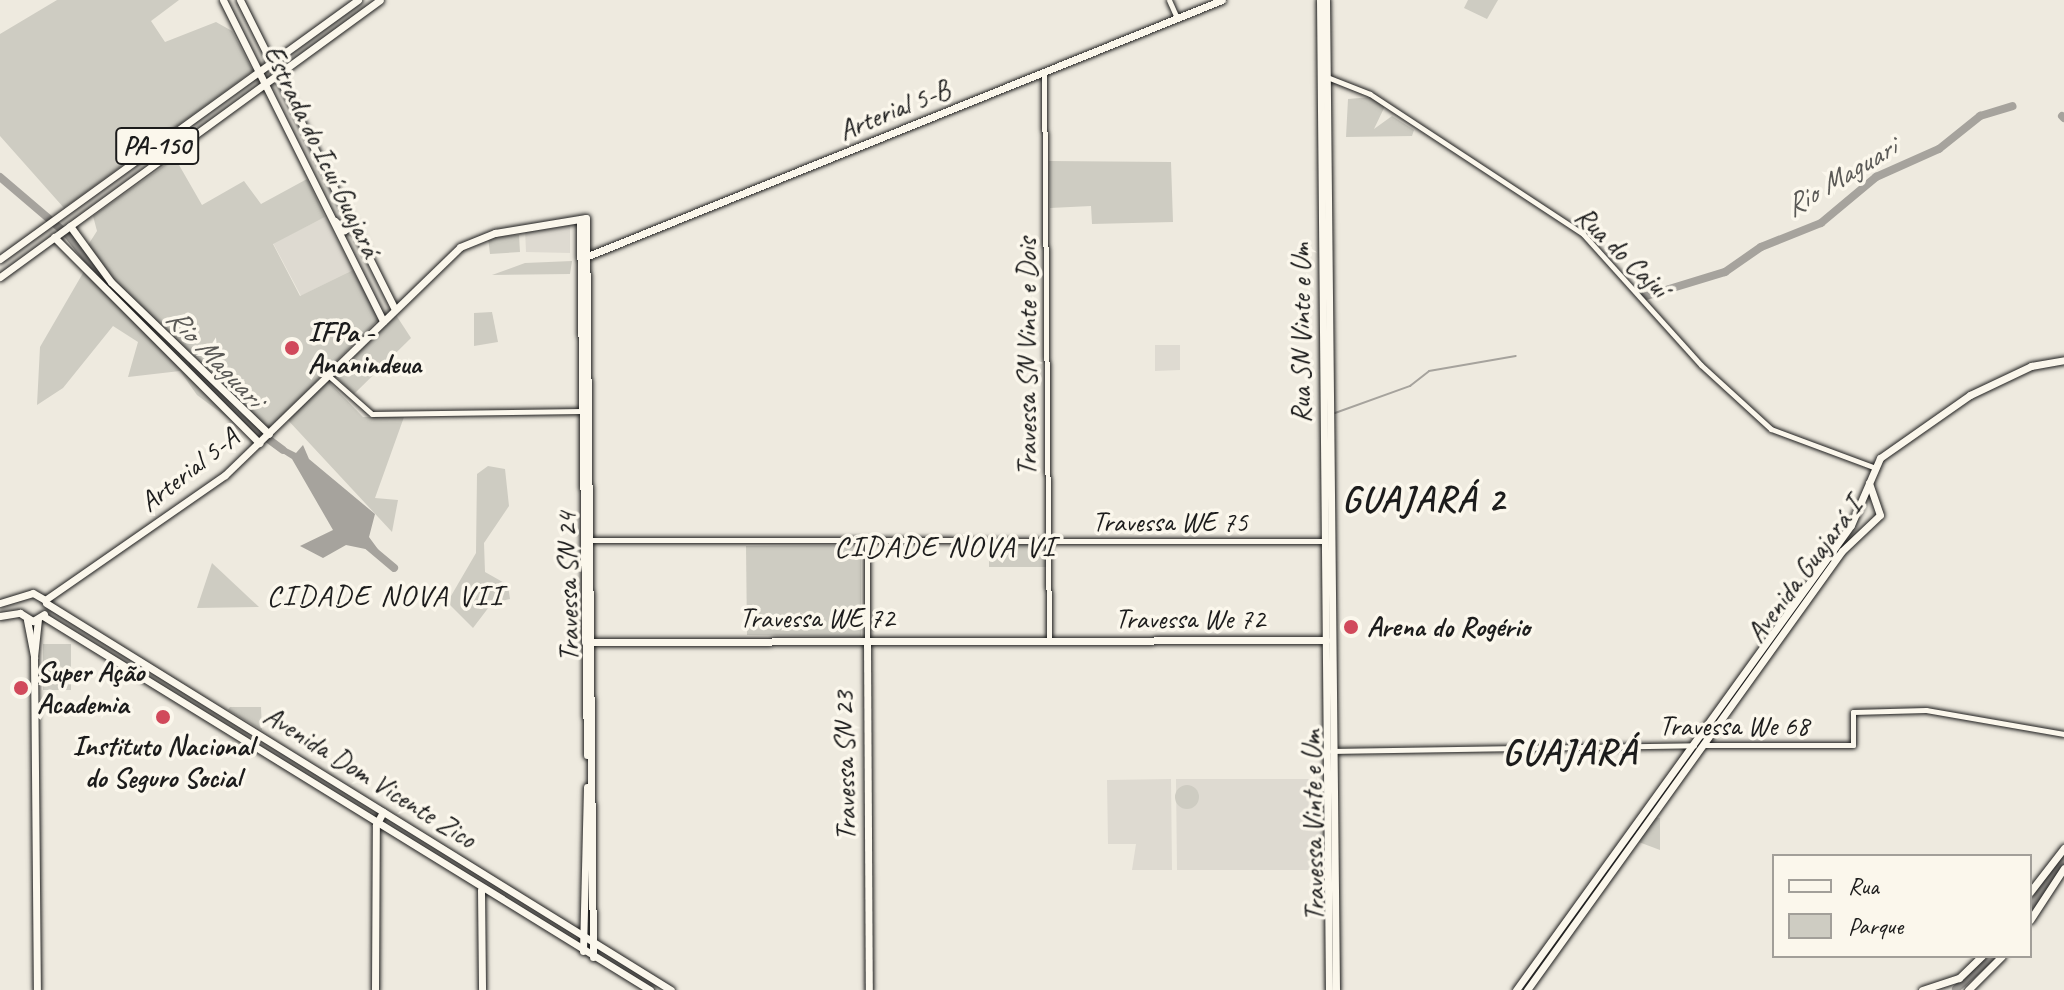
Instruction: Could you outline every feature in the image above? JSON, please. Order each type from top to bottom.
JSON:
[{"type":"main road","name":"Estrada do Icuí Guajará","points":[[223,0],[383,321]]},
{"type":"main road","name":"Estrada do Icuí Guajará","points":[[240,0],[395,309]]},
{"type":"main road","name":"PA-150","points":[[0,259],[358,0]]},
{"type":"main road","name":"PA-150","points":[[0,277],[380,0]]},
{"type":"main road","name":"Arterial 5-B","points":[[584,258],[1222,0]]},
{"type":"main road","name":"Rua SN Vinte e Um","points":[[1323,0],[1328,640]]},
{"type":"main road","points":[[347,8],[353,19]]},
{"type":"main road","name":"Rua SN Vinte e Um","points":[[1324,33],[1327,77],[1325,163]]},
{"type":"main road","points":[[273,104],[288,95]]},
{"type":"main road","points":[[183,127],[186,142]]},
{"type":"main road","name":"Travessa SN 24","points":[[583,219],[590,940],[593,957]]},
{"type":"main road","name":"Arterial 5-A","points":[[45,602],[252,450],[460,247],[495,233],[583,219]]},
{"type":"main road","points":[[332,221],[344,230],[353,226]]},
{"type":"main road","points":[[70,226],[111,282],[264,438]]},
{"type":"main road","points":[[55,236],[264,438]]},
{"type":"main road","name":"Travessa SN 24","points":[[584,258],[581,411],[587,540]]},
{"type":"main road","name":"Rua SN Vinte e Um","points":[[1326,358],[1325,541],[1329,663]]},
{"type":"main road","points":[[1869,483],[1873,467],[1941,410],[2031,366],[2064,360]]},
{"type":"main road","name":"Avenida Guajará I","points":[[1527,990],[1842,551],[1880,515],[1869,483]]},
{"type":"main road","name":"Avenida Guajará I","points":[[1516,990],[1851,525],[1869,483]]},
{"type":"main road","points":[[20,613],[22,597]]},
{"type":"main road","points":[[0,603],[22,597],[45,602],[34,657]]},
{"type":"main road","name":"Avenida Dom Vicente Zico","points":[[45,602],[671,990]]},
{"type":"main road","points":[[0,616],[20,613]]},
{"type":"main road","points":[[20,613],[27,620],[34,657],[37,990]]},
{"type":"main road","points":[[27,620],[41,618]]},
{"type":"main road","name":"Avenida Dom Vicente Zico","points":[[41,618],[481,890],[650,990]]},
{"type":"main road","name":"Travessa We 72","points":[[1049,642],[1328,640]]},
{"type":"main road","name":"Travessa WE 72","points":[[588,642],[1049,642]]},
{"type":"main road","name":"Travessa SN 23","points":[[867,642],[869,990]]},
{"type":"main road","name":"Travessa Vinte e Um","points":[[1329,663],[1329,990]]},
{"type":"main road","name":"Travessa Vinte e Um","points":[[1330,767],[1336,990]]},
{"type":"main road","points":[[375,990],[376,825],[382,813]]},
{"type":"main road","points":[[2032,889],[2064,848]]},
{"type":"main road","points":[[2032,917],[2064,868]]},
{"type":"main road","points":[[481,890],[482,990]]},
{"type":"main road","points":[[556,935],[567,931],[566,923]]},
{"type":"main road","name":"Travessa SN 24","points":[[583,951],[590,940]]},
{"type":"main road","points":[[1922,990],[1959,978],[1980,958]]},
{"type":"main road","points":[[1968,990],[2000,958]]},
{"type":"street","points":[[1169,0],[1177,18]]},
{"type":"street","name":"Travessa SN Vinte e Dois","points":[[1044,73],[1049,642]]},
{"type":"street","name":"Rua do Cajuí","points":[[1327,77],[1370,94],[1583,234],[1771,429],[1873,467]]},
{"type":"street","points":[[329,376],[372,414],[581,411]]},
{"type":"street","name":"Travessa WE 75","points":[[587,540],[1325,541]]},
{"type":"street","name":"Travessa SN 23","points":[[867,542],[867,642]]},
{"type":"street","name":"Travessa We 68","points":[[1330,750],[1853,745],[1853,712],[1926,710],[2064,734]]},
{"type":"shaded area","points":[[325,217],[353,270],[301,296],[273,243]]},
{"type":"shaded area","points":[[570,225],[570,253],[526,252],[525,229]]},
{"type":"shaded area","points":[[1155,345],[1180,345],[1180,370],[1155,371]]},
{"type":"shaded area","points":[[280,445],[296,453],[303,445],[309,459],[375,514],[369,537],[380,552],[346,545],[323,558],[300,546],[333,530],[292,459],[273,447]]},
{"type":"shaded area","points":[[1171,779],[1172,870],[1132,870],[1136,844],[1108,844],[1107,780]]},
{"type":"shaded area","points":[[1176,779],[1320,779],[1322,870],[1177,870]]},
{"type":"green space","points":[[57,0],[179,0],[151,21],[165,42],[216,22],[232,31],[253,71],[64,208],[0,136],[0,34]]},
{"type":"green space","points":[[1468,0],[1498,0],[1487,19],[1464,8]]},
{"type":"green space","points":[[1371,97],[1385,106],[1374,129],[1392,116],[1414,130],[1412,136],[1346,137],[1348,99]]},
{"type":"green space","points":[[175,158],[202,205],[244,181],[261,204],[307,179],[325,217],[273,244],[300,296],[353,270],[379,319],[257,440],[197,395],[180,371],[128,377],[138,342],[113,326],[63,388],[37,405],[40,347],[94,254],[88,245],[97,231],[93,216]]},
{"type":"green space","points":[[1049,161],[1171,162],[1173,222],[1092,224],[1091,206],[1050,208]]},
{"type":"green space","points":[[519,235],[520,252],[490,254],[488,237]]},
{"type":"green space","points":[[572,261],[570,274],[492,275],[525,263]]},
{"type":"green space","points":[[492,312],[498,342],[474,346],[474,313]]},
{"type":"green space","points":[[396,315],[411,338],[354,394],[335,376]]},
{"type":"green space","points":[[328,381],[363,417],[404,417],[375,498],[398,500],[392,532],[286,418]]},
{"type":"green space","points":[[488,466],[505,469],[509,506],[484,543],[485,572],[508,585],[510,599],[492,603],[473,628],[450,605],[451,596],[476,553],[477,474]]},
{"type":"green space","points":[[1047,544],[1047,567],[989,567],[989,545]]},
{"type":"green space","points":[[861,545],[861,637],[747,635],[746,546]]},
{"type":"green space","points":[[212,563],[259,607],[197,608]]},
{"type":"green space","points":[[43,644],[71,644],[71,690],[43,690]]},
{"type":"green space","points":[[230,707],[261,707],[262,730],[228,710]]},
{"type":"green space","points":[[1187,785],[1195,789],[1199,797],[1195,805],[1187,809],[1179,805],[1175,797],[1179,789]]},
{"type":"green space","points":[[1652,817],[1660,818],[1660,850],[1636,841]]},
{"type":"waterway","name":"Rio Maguari","points":[[1643,297],[1725,272],[1761,247],[1821,223],[1876,177],[1939,149],[1980,116],[2013,106]]},
{"type":"waterway","name":"Rio Maguari","points":[[0,177],[68,235],[115,294],[152,325]]},
{"type":"waterway","points":[[1335,413],[1410,386],[1429,371],[1516,356]]},
{"type":"waterway","name":"Rio Maguari","points":[[193,364],[233,413],[283,450]]},
{"type":"waterway","name":"Rio Maguari","points":[[368,546],[394,568]]},
{"type":"waterway","name":"Rio Maguari","points":[[2032,904],[2064,859]]},
{"type":"waterway","name":"Rio Maguari","points":[[1956,989],[1991,958]]},
{"type":"place","name":"IFPa - Ananindeua","points":[[292,348]]},
{"type":"place","name":"Arena do Rogério","points":[[1351,627]]},
{"type":"place","name":"Super Ação Academia","points":[[21,688]]},
{"type":"place","name":"Instituto Nacional do Seguro Social","points":[[163,717]]},
{"type":"district","name":"GUAJARÁ 2","points":[[1424,500]]},
{"type":"district","name":"CIDADE NOVA VI","points":[[945,546]]},
{"type":"district","name":"CIDADE NOVA VII","points":[[385,595]]},
{"type":"district","name":"GUAJARÁ","points":[[1570,753]]}]
